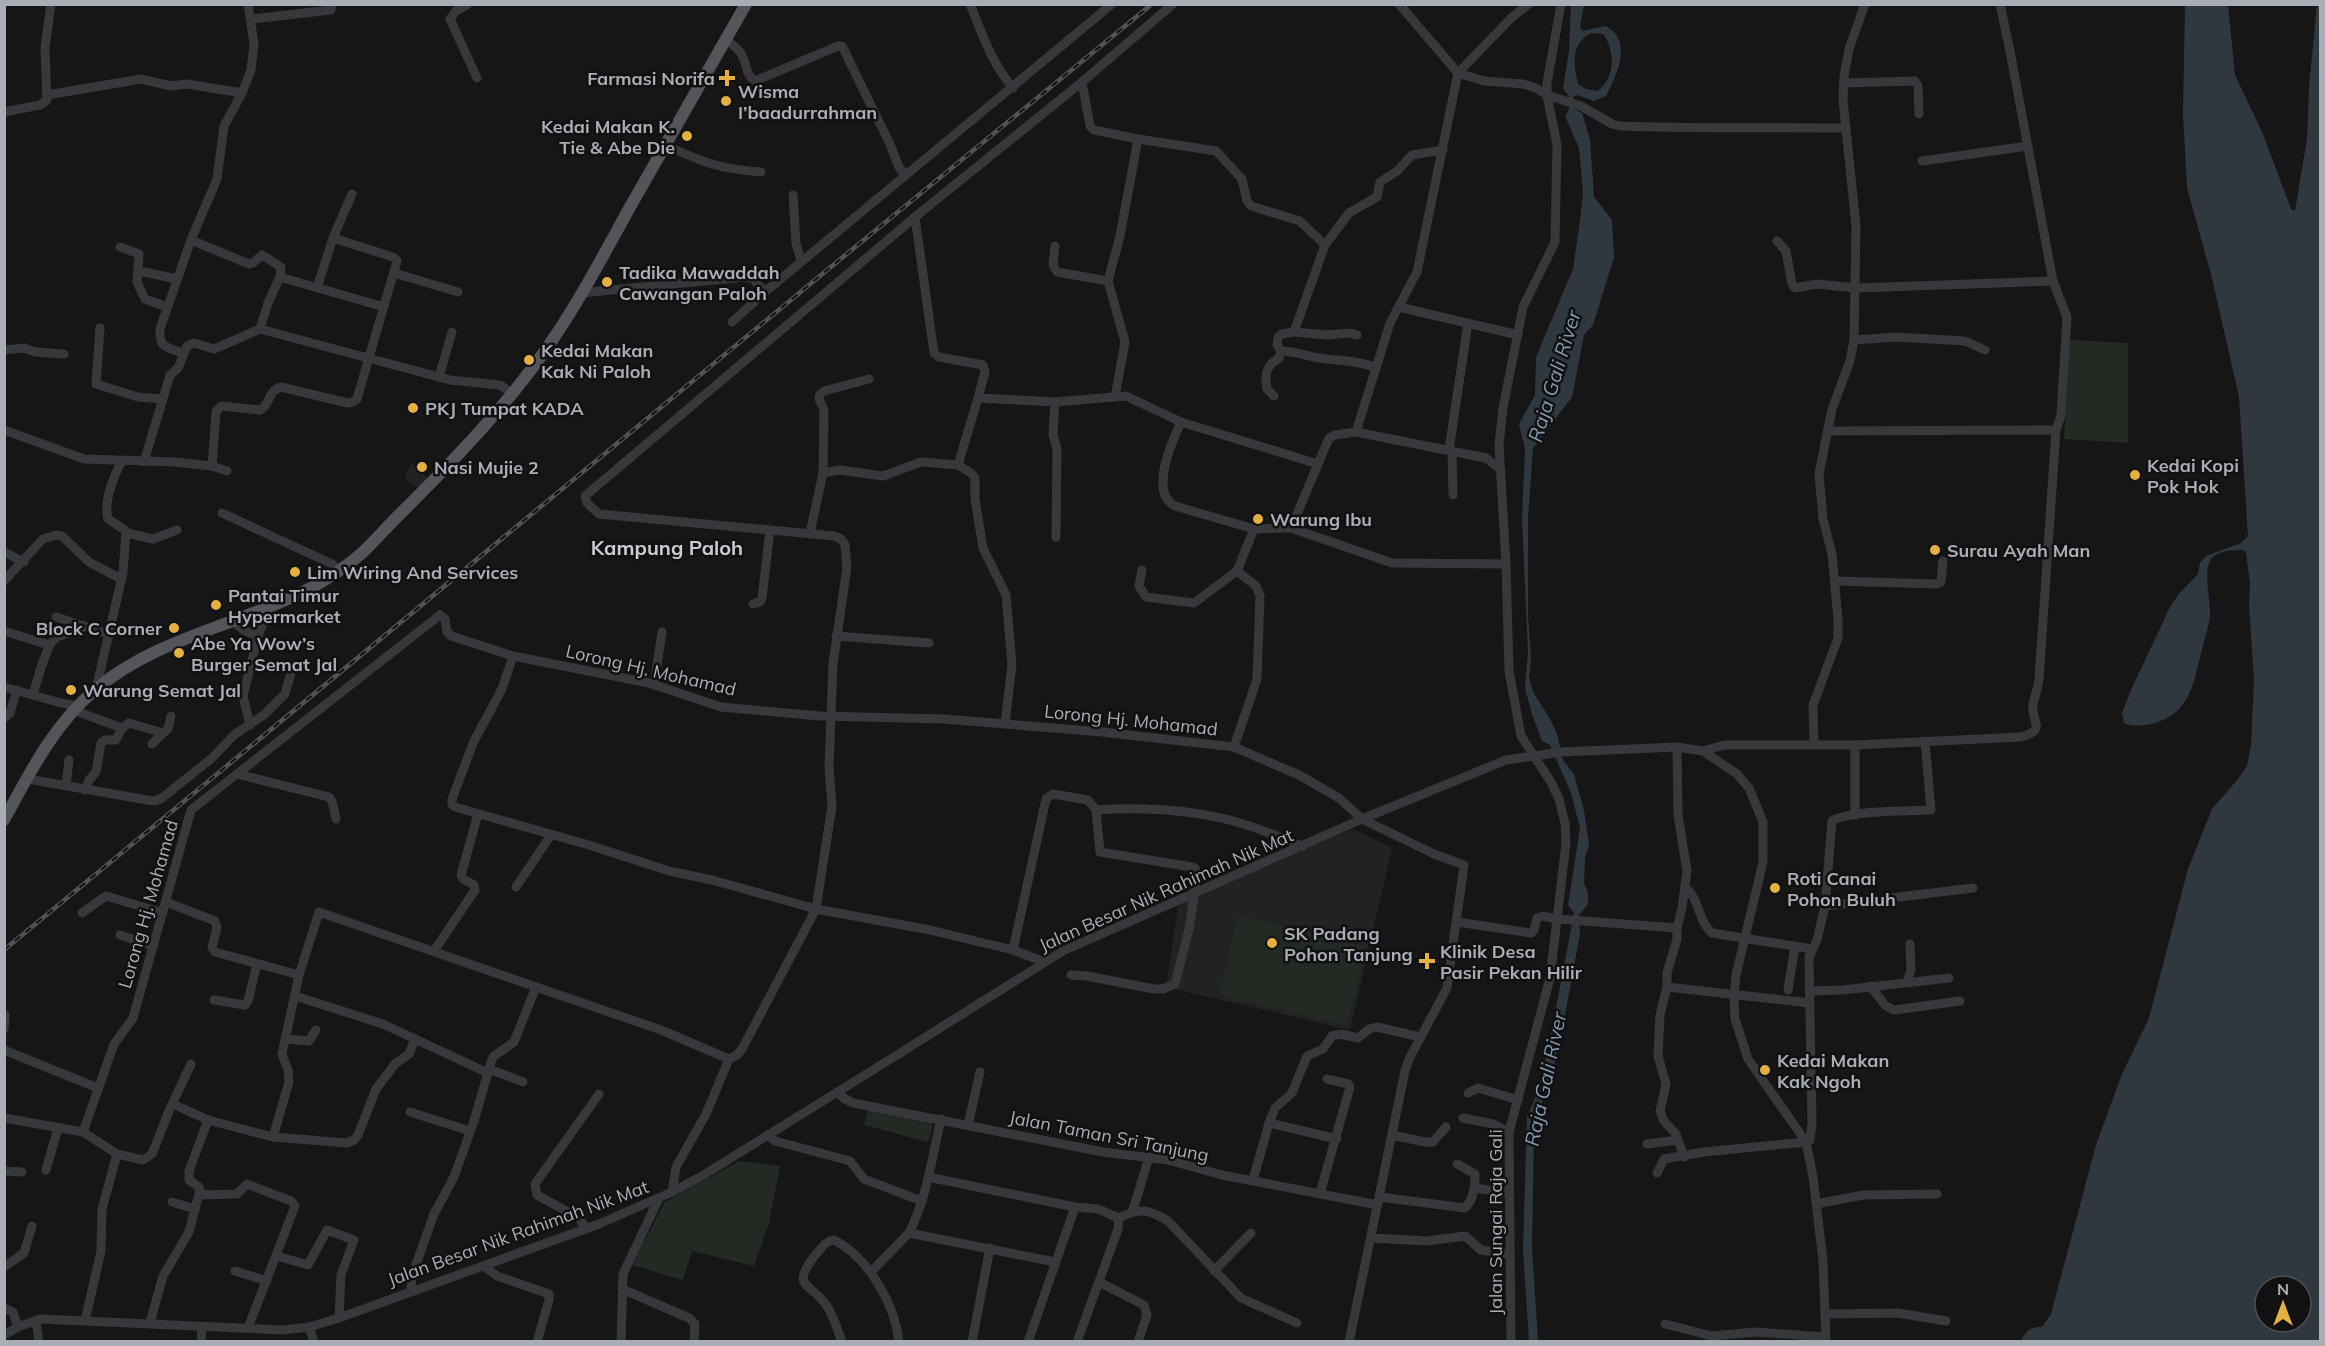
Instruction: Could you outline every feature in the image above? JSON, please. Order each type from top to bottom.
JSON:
[{"type":"main road","points":[[6,813],[57,730],[75,708],[96,689],[140,660],[264,609],[308,589],[340,570],[377,539],[422,493],[512,393],[549,344],[581,293],[746,4]]},
{"type":"street","points":[[4,112],[40,105],[47,100],[45,48],[51,4]]},
{"type":"street","points":[[183,353],[164,346],[160,341],[160,329],[191,240],[217,179],[224,126],[242,93],[251,70],[254,44],[248,4]]},
{"type":"street","points":[[252,19],[331,10],[331,4]]},
{"type":"street","points":[[970,4],[994,63],[1013,87]]},
{"type":"street","points":[[732,322],[801,261],[1112,4]]},
{"type":"street","points":[[672,1192],[676,1167],[706,1114],[729,1059],[738,1055],[742,1049],[816,909],[832,806],[829,768],[836,636],[848,567],[845,545],[837,536],[600,514],[587,503],[585,498],[587,493],[1173,4]]},
{"type":"street","points":[[1400,4],[1458,74],[1484,81],[1523,84],[1536,88],[1547,95],[1581,106],[1612,124],[1697,129],[1846,128]]},
{"type":"street","points":[[1356,432],[1390,322],[1417,272],[1458,74],[1512,17],[1530,4]]},
{"type":"street","points":[[1547,95],[1561,4]]},
{"type":"street","points":[[1814,744],[1813,705],[1838,638],[1832,554],[1820,499],[1819,474],[1832,409],[1850,361],[1854,340],[1856,226],[1844,83],[1849,50],[1865,4]]},
{"type":"street","points":[[1702,751],[1724,745],[1855,745],[2020,737],[2031,734],[2036,729],[2037,722],[2033,704],[2039,679],[2056,430],[2061,416],[2067,317],[2053,281],[2000,4]]},
{"type":"street","points":[[467,5],[456,11],[450,19],[477,78]]},
{"type":"street","points":[[725,40],[733,44],[744,55],[748,73],[755,81],[842,46],[899,167],[905,175]]},
{"type":"street","points":[[47,95],[141,79],[171,86],[187,84],[242,93]]},
{"type":"street","points":[[1844,83],[1915,81],[1918,86],[1919,114]]},
{"type":"street","points":[[1082,82],[1092,129],[1138,139],[1216,151],[1242,179],[1247,201],[1251,206],[1300,221],[1325,245]]},
{"type":"street","name":"Jalan Sungai Raja Gali","points":[[1511,1341],[1509,1132],[1550,978],[1566,843],[1565,823],[1559,799],[1551,782],[1521,736],[1509,671],[1499,443],[1503,407],[1524,305],[1554,243],[1557,145],[1547,95]]},
{"type":"street","points":[[1115,397],[1125,342],[1108,281],[1120,236],[1138,139]]},
{"type":"street","points":[[665,145],[702,162],[729,170],[761,172]]},
{"type":"street","points":[[1922,161],[2028,146]]},
{"type":"street","points":[[1294,332],[1325,245],[1348,214],[1377,196],[1380,182],[1398,170],[1412,155],[1443,150]]},
{"type":"street","points":[[317,288],[333,238],[352,194]]},
{"type":"street","points":[[793,195],[796,243],[801,261]]},
{"type":"street","points":[[915,217],[934,353],[939,357],[982,365],[985,372],[957,465]]},
{"type":"street","points":[[212,466],[218,408],[224,406],[260,410],[264,408],[271,392],[281,387],[348,403],[353,402],[358,396],[397,263],[395,258],[333,238]]},
{"type":"street","points":[[191,240],[249,264],[259,256],[264,256],[281,267],[280,277],[268,303],[260,329]]},
{"type":"street","points":[[1777,241],[1786,251],[1794,287],[1817,284],[1856,288],[2053,281]]},
{"type":"street","points":[[1055,246],[1053,265],[1057,272],[1108,281]]},
{"type":"street","points":[[120,247],[139,254],[137,282],[145,299],[167,307]]},
{"type":"street","points":[[139,271],[177,279]]},
{"type":"street","points":[[394,273],[458,292]]},
{"type":"street","points":[[280,277],[384,307]]},
{"type":"street","points":[[581,293],[746,277],[753,279],[765,292]]},
{"type":"street","points":[[1399,307],[1518,335]]},
{"type":"street","points":[[1453,495],[1451,450],[1468,323]]},
{"type":"street","points":[[100,328],[96,384],[138,397],[162,399]]},
{"type":"street","points":[[144,462],[170,375],[178,368],[189,344],[214,349],[260,329],[439,377],[500,385],[512,393]]},
{"type":"street","points":[[439,377],[452,332]]},
{"type":"street","points":[[1274,396],[1267,389],[1267,370],[1270,363],[1279,358],[1281,351],[1277,345],[1281,334],[1294,332],[1357,335]]},
{"type":"street","points":[[1854,340],[1896,337],[1965,341],[1985,350]]},
{"type":"street","points":[[4,350],[24,348],[34,352],[64,354]]},
{"type":"street","points":[[1281,351],[1296,351],[1317,358],[1376,368]]},
{"type":"street","points":[[810,533],[823,473],[824,410],[819,399],[820,394],[869,379]]},
{"type":"street","points":[[978,398],[1055,402],[1126,396],[1181,422],[1318,464]]},
{"type":"street","points":[[1055,402],[1053,434],[1057,449],[1056,537]]},
{"type":"street","points":[[1181,422],[1168,449],[1162,488],[1167,500],[1175,506],[1254,530],[1291,528],[1392,563],[1506,564]]},
{"type":"street","points":[[4,430],[84,459],[175,462],[212,466],[227,471]]},
{"type":"street","points":[[1828,431],[2056,430]]},
{"type":"street","points":[[1291,528],[1329,438],[1335,435],[1356,432],[1451,450],[1487,459],[1501,470]]},
{"type":"street","points":[[96,689],[121,579],[127,533],[125,528],[108,519],[107,514],[109,495],[122,460]]},
{"type":"street","points":[[823,473],[840,470],[881,476],[921,462],[957,465],[971,472],[975,478],[975,498],[983,548],[1006,595],[1012,666],[1005,724]]},
{"type":"street","points":[[222,513],[332,564],[340,570]]},
{"type":"street","points":[[127,533],[153,539],[177,530]]},
{"type":"street","points":[[753,603],[760,602],[762,598],[770,530]]},
{"type":"street","points":[[1142,570],[1139,586],[1146,597],[1188,604],[1198,601],[1237,571],[1254,530]]},
{"type":"street","points":[[4,580],[24,562],[43,539],[50,536],[62,536],[89,562],[121,579]]},
{"type":"street","points":[[4,552],[24,562]]},
{"type":"street","points":[[1835,581],[1936,584],[1943,578],[1943,561]]},
{"type":"street","points":[[1234,747],[1257,677],[1260,596],[1256,586],[1237,571]]},
{"type":"street","points":[[250,725],[243,696],[264,621],[264,609]]},
{"type":"street","name":"Lorong Hj. Mohamad","points":[[83,1132],[114,1044],[132,1020],[191,810],[440,615],[445,618],[449,636],[513,656],[654,685],[721,707],[832,716],[944,718],[1234,747],[1309,781],[1339,798],[1362,819],[1434,854],[1464,865],[1447,988],[1420,1037],[1405,1071],[1349,1341]]},
{"type":"street","points":[[56,617],[108,634]]},
{"type":"street","points":[[232,621],[245,631],[258,636]]},
{"type":"street","points":[[33,695],[49,645],[57,636],[80,630],[84,626]]},
{"type":"street","points":[[4,630],[49,645]]},
{"type":"street","points":[[654,685],[662,632]]},
{"type":"street","points":[[836,636],[929,643]]},
{"type":"street","points":[[513,656],[502,688],[474,741],[452,799],[455,807],[669,871],[712,880],[816,909],[930,930],[1013,950],[1045,962]]},
{"type":"street","points":[[28,779],[147,800],[159,799],[212,758],[234,735],[265,714],[285,694],[292,669]]},
{"type":"street","points":[[4,687],[75,708],[122,728]]},
{"type":"street","points":[[4,718],[10,713],[17,690]]},
{"type":"street","points":[[152,744],[168,729],[171,716]]},
{"type":"street","points":[[85,790],[89,780],[96,772],[101,743],[105,740],[116,740],[122,728],[129,723],[163,733]]},
{"type":"street","points":[[1658,1173],[1664,1159],[1704,1152],[1806,1142],[1812,1136],[1809,957],[1818,940],[1826,906],[1830,865],[1830,826],[1837,818],[1855,815],[1931,810],[1925,741]]},
{"type":"street","points":[[1855,745],[1855,815]]},
{"type":"street","points":[[1677,747],[1678,815],[1687,866],[1677,939],[1667,972],[1667,987],[1659,1019],[1658,1056],[1666,1084],[1660,1111],[1664,1121],[1678,1140],[1684,1156]]},
{"type":"street","name":"Jalan Besar Nik Rahimah Nik Mat","points":[[4,1335],[18,1326],[36,1320],[283,1330],[309,1327],[411,1290],[485,1267],[586,1229],[672,1192],[1081,942],[1362,819],[1506,760],[1557,753],[1677,747],[1702,751],[1737,774],[1749,788],[1763,822],[1763,862],[1743,938],[1734,995],[1735,1019],[1748,1059],[1806,1142],[1823,1262],[1826,1339]]},
{"type":"street","points":[[66,786],[69,760]]},
{"type":"street","points":[[237,774],[328,797],[332,801],[336,819]]},
{"type":"street","points":[[1013,950],[1048,796],[1053,794],[1082,797],[1088,800],[1096,810],[1100,852],[1192,867],[1197,872],[1189,929],[1175,984],[1163,989],[1154,989],[1071,975]]},
{"type":"street","points":[[1096,810],[1134,807],[1187,811],[1235,821],[1303,846]]},
{"type":"street","points":[[434,951],[475,890],[474,885],[463,879],[461,874],[478,814]]},
{"type":"street","points":[[516,887],[550,835]]},
{"type":"street","points":[[1685,887],[1692,892],[1704,927],[1712,933],[1812,949]]},
{"type":"street","points":[[1826,906],[1973,888]]},
{"type":"street","points":[[82,913],[106,896],[163,913]]},
{"type":"street","points":[[166,902],[215,921],[217,926],[213,947],[215,952],[299,975]]},
{"type":"street","points":[[273,1137],[289,1082],[288,1070],[282,1054],[299,975],[319,912],[661,1030],[729,1059]]},
{"type":"street","points":[[1457,922],[1530,933],[1534,930],[1537,918],[1543,916],[1677,928]]},
{"type":"street","points":[[120,935],[154,946]]},
{"type":"street","points":[[1907,982],[1911,970],[1910,944]]},
{"type":"street","points":[[1788,990],[1794,946]]},
{"type":"street","points":[[214,1000],[245,1005],[257,964]]},
{"type":"street","points":[[1809,991],[1949,978]]},
{"type":"street","points":[[1869,986],[1886,1006],[1894,1010],[1960,1001]]},
{"type":"street","points":[[411,1290],[412,1276],[434,1214],[454,1177],[494,1056],[514,1042],[536,987]]},
{"type":"street","points":[[1667,987],[1810,1003]]},
{"type":"street","points":[[294,996],[383,1024],[488,1071],[523,1082]]},
{"type":"street","points":[[4,1029],[5,1015]]},
{"type":"street","points":[[1253,1180],[1275,1108],[1292,1093],[1307,1056],[1323,1049],[1332,1036],[1341,1034],[1358,1038],[1369,1029],[1377,1027],[1420,1037]]},
{"type":"street","points":[[286,1039],[309,1041],[316,1030]]},
{"type":"street","points":[[173,1104],[208,1120],[273,1137],[344,1144],[354,1140],[376,1089],[395,1064],[410,1054],[416,1039]]},
{"type":"street","points":[[4,1050],[98,1088]]},
{"type":"street","points":[[4,1118],[83,1132],[117,1154],[148,1159],[191,1064]]},
{"type":"street","points":[[968,1125],[980,1072]]},
{"type":"street","points":[[1320,1193],[1350,1087],[1348,1084],[1327,1079]]},
{"type":"street","points":[[1468,1093],[1478,1088],[1518,1100]]},
{"type":"street","name":"Jalan Taman Sri Tanjung","points":[[837,1092],[853,1103],[915,1116],[941,1119],[1083,1149],[1149,1157],[1320,1193],[1462,1209],[1469,1204],[1475,1188]]},
{"type":"street","points":[[586,1229],[579,1218],[537,1195],[535,1184],[599,1094]]},
{"type":"street","points":[[411,1112],[470,1131]]},
{"type":"street","points":[[872,1271],[909,1233],[917,1217],[941,1119]]},
{"type":"street","points":[[1463,1119],[1493,1124],[1509,1132]]},
{"type":"street","points":[[150,1323],[163,1276],[183,1244],[199,1195],[199,1186],[188,1178],[208,1120]]},
{"type":"street","points":[[1269,1123],[1336,1139]]},
{"type":"street","points":[[1392,1135],[1433,1142],[1446,1126]]},
{"type":"street","points":[[46,1170],[58,1128]]},
{"type":"street","points":[[767,1135],[775,1141],[850,1161],[864,1179],[922,1201]]},
{"type":"street","points":[[1647,1144],[1678,1140]]},
{"type":"street","points":[[85,1321],[101,1251],[102,1209],[117,1154]]},
{"type":"street","points":[[1133,1210],[1149,1157]]},
{"type":"street","points":[[1457,1164],[1473,1171],[1475,1188],[1509,1193]]},
{"type":"street","points":[[4,1171],[22,1173]]},
{"type":"street","points":[[928,1177],[1075,1207],[1098,1209],[1119,1218]]},
{"type":"street","points":[[199,1195],[237,1194],[247,1184],[294,1203],[295,1210],[248,1328]]},
{"type":"street","points":[[1816,1204],[1863,1195],[1937,1194]]},
{"type":"street","points":[[621,1341],[622,1289],[626,1265],[659,1198]]},
{"type":"street","points":[[172,1202],[195,1209]]},
{"type":"street","points":[[1028,1341],[1075,1207]]},
{"type":"street","points":[[1119,1218],[1133,1210],[1145,1211],[1164,1219],[1240,1298],[1297,1323]]},
{"type":"street","points":[[1077,1341],[1118,1229],[1119,1218]]},
{"type":"street","points":[[4,1267],[24,1254],[32,1226]]},
{"type":"street","points":[[277,1256],[308,1265],[327,1230],[354,1240],[341,1275],[339,1318]]},
{"type":"street","points":[[909,1233],[1055,1262]]},
{"type":"street","points":[[1214,1271],[1251,1233]]},
{"type":"street","points":[[1371,1238],[1427,1241],[1466,1236],[1481,1250],[1510,1254]]},
{"type":"street","points":[[842,1341],[828,1307],[805,1285],[803,1280],[804,1269],[825,1244],[834,1240],[872,1271],[889,1305],[899,1341]]},
{"type":"street","points":[[972,1341],[990,1248]]},
{"type":"street","points":[[485,1267],[497,1276],[549,1294],[537,1341]]},
{"type":"street","points":[[235,1271],[267,1281]]},
{"type":"street","points":[[1098,1282],[1144,1305],[1147,1315],[1138,1341]]},
{"type":"street","points":[[622,1289],[688,1318],[695,1324],[694,1341]]},
{"type":"street","points":[[4,1308],[13,1312],[18,1326]]},
{"type":"street","points":[[1826,1314],[1898,1313],[1946,1321]]},
{"type":"street","points":[[36,1320],[39,1341]]},
{"type":"street","points":[[1665,1324],[1712,1336],[1756,1332],[1826,1339]]},
{"type":"street","points":[[201,1341],[202,1327]]},
{"type":"street","points":[[309,1327],[314,1341]]},
{"type":"shaded area","points":[[2070,340],[2128,343],[2128,443],[2064,439]]},
{"type":"shaded area","points":[[411,463],[431,481],[422,491],[405,478]]},
{"type":"shaded area","name":"SK Padang Pohon Tanjung","points":[[1353,829],[1392,848],[1350,1030],[1166,987],[1179,900]]},
{"type":"shaded area","points":[[1238,915],[1367,947],[1347,1026],[1219,995]]},
{"type":"shaded area","points":[[868,1110],[929,1120],[933,1126],[928,1142],[864,1125]]},
{"type":"shaded area","points":[[739,1161],[780,1166],[769,1223],[754,1266],[692,1251],[683,1280],[632,1265],[665,1202]]},
{"type":"water","name":"Raja Gali River","points":[[1571,5],[1584,5],[1580,26],[1582,31],[1606,26],[1614,32],[1621,49],[1618,69],[1606,96],[1594,101],[1577,95],[1573,97],[1573,108],[1582,113],[1590,140],[1594,197],[1612,220],[1614,257],[1593,325],[1584,335],[1572,397],[1533,448],[1528,518],[1528,616],[1531,658],[1529,677],[1533,692],[1557,734],[1563,760],[1574,774],[1584,810],[1589,845],[1585,858],[1584,884],[1588,892],[1588,904],[1579,915],[1580,934],[1560,1041],[1550,1081],[1534,1126],[1532,1248],[1538,1342],[1529,1341],[1523,1250],[1527,1117],[1538,1091],[1550,1040],[1574,913],[1568,905],[1580,828],[1571,793],[1550,745],[1542,741],[1525,688],[1528,653],[1522,518],[1525,449],[1519,424],[1535,395],[1536,357],[1573,269],[1580,221],[1583,193],[1579,148],[1565,116],[1569,110],[1569,96],[1563,88],[1569,51]],"holes":[[[1591,33],[1603,34],[1612,57],[1610,73],[1603,86],[1597,91],[1586,89],[1578,84],[1575,69],[1577,48],[1584,37]]]},
{"type":"water","points":[[2185,5],[2228,5],[2235,75],[2263,134],[2291,209],[2295,211],[2307,139],[2309,87],[2317,5],[2320,5],[2320,1341],[2021,1341],[2029,1330],[2042,1327],[2051,1314],[2096,1145],[2122,1074],[2149,1018],[2188,869],[2212,809],[2247,766],[2251,745],[2254,680],[2249,605],[2250,584],[2246,552],[2243,550],[2219,553],[2209,563],[2207,577],[2210,617],[2192,688],[2181,706],[2164,720],[2144,725],[2134,726],[2124,723],[2122,713],[2170,607],[2198,574],[2200,563],[2206,556],[2241,543],[2248,536],[2239,397],[2212,278],[2187,188],[2183,114]]},
{"type":"railway","points":[[4,950],[1152,4]]},
{"type":"place","name":"Farmasi Norifa","points":[[727,78]]},
{"type":"place","name":"Wisma I’baadurrahman","points":[[726,101]]},
{"type":"place","name":"Kedai Makan K. Tie & Abe Die","points":[[687,136]]},
{"type":"place","name":"Tadika Mawaddah Cawangan Paloh","points":[[607,282]]},
{"type":"place","name":"Kedai Makan Kak Ni Paloh","points":[[529,360]]},
{"type":"place","name":"PKJ Tumpat KADA","points":[[413,408]]},
{"type":"place","name":"Nasi Mujie 2","points":[[422,467]]},
{"type":"place","name":"Kedai Kopi Pok Hok","points":[[2135,475]]},
{"type":"place","name":"Warung Ibu","points":[[1258,519]]},
{"type":"place","name":"Surau Ayah Man","points":[[1935,550]]},
{"type":"place","name":"Lim Wiring And Services","points":[[295,572]]},
{"type":"place","name":"Pantai Timur Hypermarket","points":[[216,605]]},
{"type":"place","name":"Block C Corner","points":[[174,628]]},
{"type":"place","name":"Abe Ya Wow’s Burger Semat Jal","points":[[179,653]]},
{"type":"place","name":"Warung Semat Jal","points":[[71,690]]},
{"type":"place","name":"Roti Canai Pohon Buluh","points":[[1775,888]]},
{"type":"place","name":"SK Padang Pohon Tanjung","points":[[1272,943]]},
{"type":"place","name":"Klinik Desa Pasir Pekan Hilir","points":[[1427,961]]},
{"type":"place","name":"Kedai Makan Kak Ngoh","points":[[1765,1070]]},
{"type":"district","name":"Kampung Paloh","points":[[667,547]]}]
